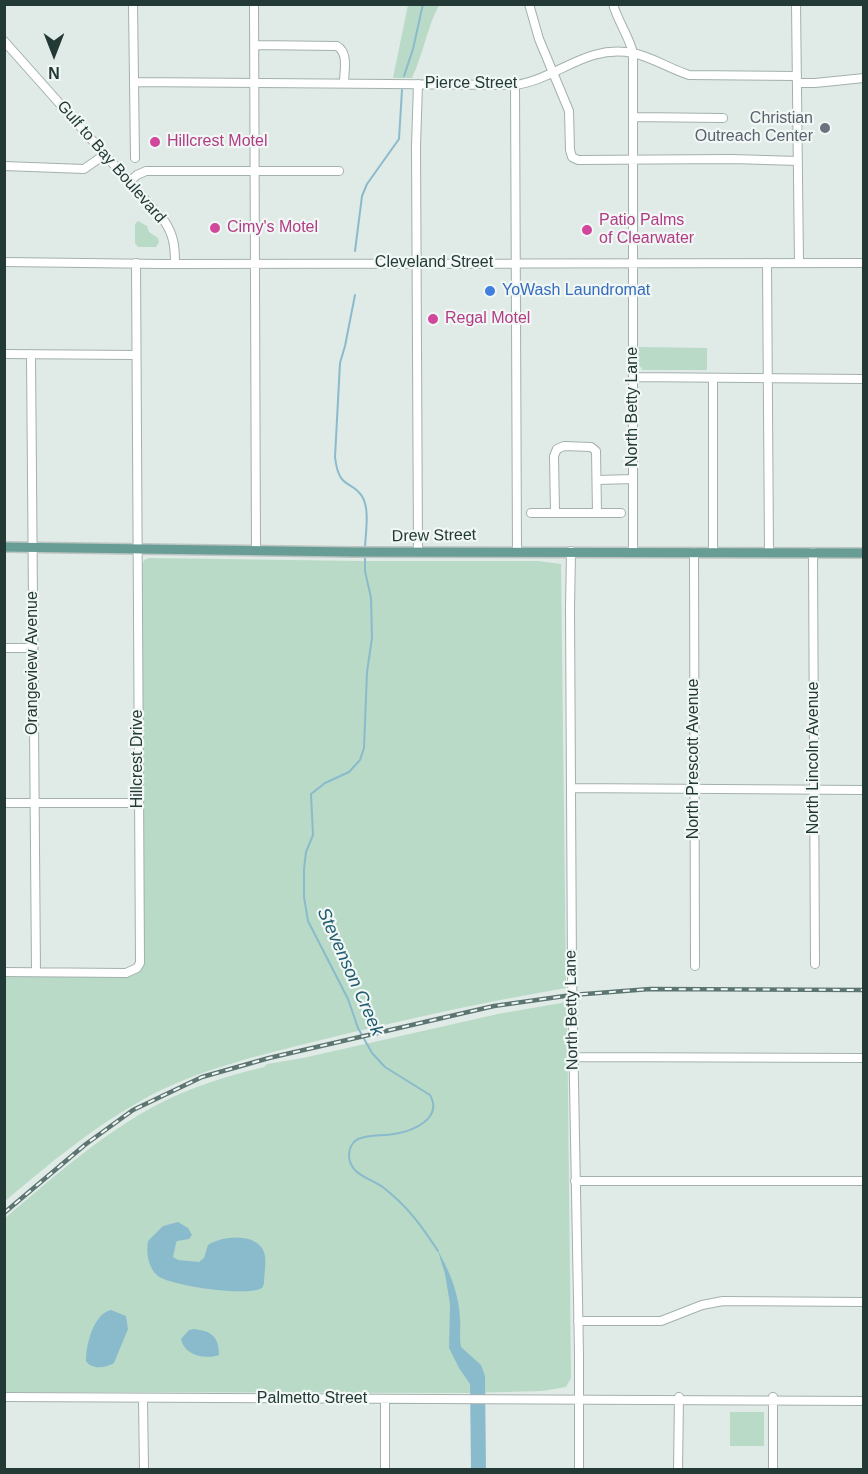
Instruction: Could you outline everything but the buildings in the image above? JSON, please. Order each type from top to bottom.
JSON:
[{"type":"main road","name":"Drew Street","points":[[4,547],[352,552],[864,553]]},
{"type":"street","points":[[133,4],[135,158]]},
{"type":"street","points":[[254,4],[256,551]]},
{"type":"street","points":[[529,4],[539,39],[568,111],[572,157],[578,160],[798,161]]},
{"type":"street","points":[[613,4],[633,53]]},
{"type":"street","points":[[796,4],[800,263]]},
{"type":"street","name":"Gulf to Bay Boulevard","points":[[4,41],[172,234],[175,245],[175,264]]},
{"type":"street","points":[[254,45],[337,46],[344,54],[344,83]]},
{"type":"street","name":"Pierce Street","points":[[134,82],[515,85],[528,83],[585,56],[601,52],[633,53],[689,75],[797,80],[862,77]]},
{"type":"street","name":"North Betty Lane","points":[[633,53],[633,552]]},
{"type":"street","points":[[414,84],[418,551]]},
{"type":"street","points":[[515,85],[518,551]]},
{"type":"street","points":[[633,117],[723,118]]},
{"type":"street","points":[[4,166],[84,170],[104,155]]},
{"type":"street","points":[[129,182],[136,175],[146,171],[339,171]]},
{"type":"street","name":"Cleveland Street","points":[[4,262],[175,264],[864,262]]},
{"type":"street","name":"Hillcrest Drive","points":[[36,972],[126,973],[137,968],[140,954],[135,263]]},
{"type":"street","points":[[767,263],[769,552]]},
{"type":"street","points":[[4,354],[136,355]]},
{"type":"street","name":"Orangeview Avenue","points":[[31,354],[36,972]]},
{"type":"street","points":[[633,377],[864,379]]},
{"type":"street","points":[[713,378],[713,552]]},
{"type":"street","points":[[555,513],[554,456],[557,449],[564,446],[588,446],[597,454],[597,513]]},
{"type":"street","points":[[597,480],[633,479]]},
{"type":"street","points":[[531,513],[621,513]]},
{"type":"street","name":"North Betty Lane","points":[[571,551],[573,1057],[579,1470]]},
{"type":"street","name":"North Prescott Avenue","points":[[693,552],[695,966]]},
{"type":"street","name":"North Lincoln Avenue","points":[[813,552],[816,964]]},
{"type":"street","points":[[4,648],[33,648]]},
{"type":"street","points":[[571,788],[864,790]]},
{"type":"street","points":[[4,804],[139,803]]},
{"type":"street","points":[[4,972],[36,972]]},
{"type":"street","points":[[573,1057],[864,1058]]},
{"type":"street","points":[[575,1181],[864,1181]]},
{"type":"street","points":[[578,1321],[661,1321],[702,1305],[723,1301],[864,1302]]},
{"type":"street","name":"Palmetto Street","points":[[4,1397],[488,1399],[864,1396]]},
{"type":"street","points":[[143,1398],[144,1470]]},
{"type":"street","points":[[678,1470],[679,1398]]},
{"type":"street","points":[[773,1398],[773,1470]]},
{"type":"street","name":"Palmetto Street","points":[[773,1398],[864,1401]]},
{"type":"street","points":[[385,1399],[385,1470]]},
{"type":"green space","points":[[408,5],[439,5],[412,78],[393,78]]},
{"type":"green space","points":[[138,221],[147,226],[149,232],[158,238],[159,242],[156,247],[138,247],[135,243],[135,224]]},
{"type":"green space","points":[[638,347],[707,348],[707,370],[643,370],[637,363]]},
{"type":"green space","points":[[149,558],[538,561],[561,564],[566,988],[412,1018],[253,1057],[186,1079],[144,1099],[89,1134],[5,1201],[5,976],[126,977],[136,974],[144,962],[142,566],[144,560]]},
{"type":"green space","points":[[567,1002],[571,1378],[566,1387],[542,1391],[469,1393],[5,1392],[4,1219],[112,1132],[151,1108],[178,1095],[221,1079],[264,1067],[267,1064],[498,1014]]},
{"type":"green space","points":[[730,1412],[764,1412],[764,1446],[730,1446]]},
{"type":"water","points":[[178,1222],[188,1228],[192,1235],[189,1239],[177,1241],[173,1257],[178,1260],[199,1262],[204,1258],[208,1245],[222,1239],[238,1238],[254,1241],[264,1252],[262,1288],[226,1291],[193,1287],[158,1276],[148,1260],[148,1241],[163,1226]]},
{"type":"water","points":[[438,1251],[456,1292],[461,1347],[481,1365],[485,1376],[486,1469],[471,1469],[470,1384],[449,1348],[450,1304]]},
{"type":"water","points":[[111,1310],[126,1316],[128,1329],[114,1363],[95,1367],[86,1361],[87,1347],[95,1324],[100,1317]]},
{"type":"water","points":[[189,1330],[205,1331],[216,1339],[219,1355],[208,1357],[196,1355],[186,1349],[181,1339]]},
{"type":"waterway","name":"Stevenson Creek","points":[[404,76],[413,49],[423,4]]},
{"type":"waterway","name":"Stevenson Creek","points":[[355,251],[362,196],[367,184],[399,139],[402,90]]},
{"type":"waterway","name":"Stevenson Creek","points":[[355,295],[340,363],[335,457],[340,476],[359,492],[365,504],[367,517],[365,550]]},
{"type":"waterway","name":"Stevenson Creek","points":[[365,556],[365,571],[371,598],[372,638],[367,672],[364,748],[360,760],[349,772],[325,783],[311,794],[313,835],[306,852],[304,897],[308,921],[348,999],[358,1028],[372,1053],[385,1067],[430,1095],[433,1103],[430,1117],[410,1130],[390,1135],[367,1136],[356,1140],[350,1150],[350,1162],[357,1172],[384,1188],[407,1209],[438,1251]]},
{"type":"railway","points":[[4,1213],[86,1144],[133,1110],[202,1077],[269,1058],[494,1006],[572,995],[650,989],[864,990]]},
{"type":"place","name":"Christian Outreach Center","points":[[825,128]]},
{"type":"place","name":"Hillcrest Motel","points":[[155,142]]},
{"type":"place","name":"Cimy's Motel","points":[[215,228]]},
{"type":"place","name":"Patio Palms of Clearwater","points":[[587,230]]},
{"type":"place","name":"YoWash Laundromat","points":[[490,291]]},
{"type":"place","name":"Regal Motel","points":[[433,319]]}]
